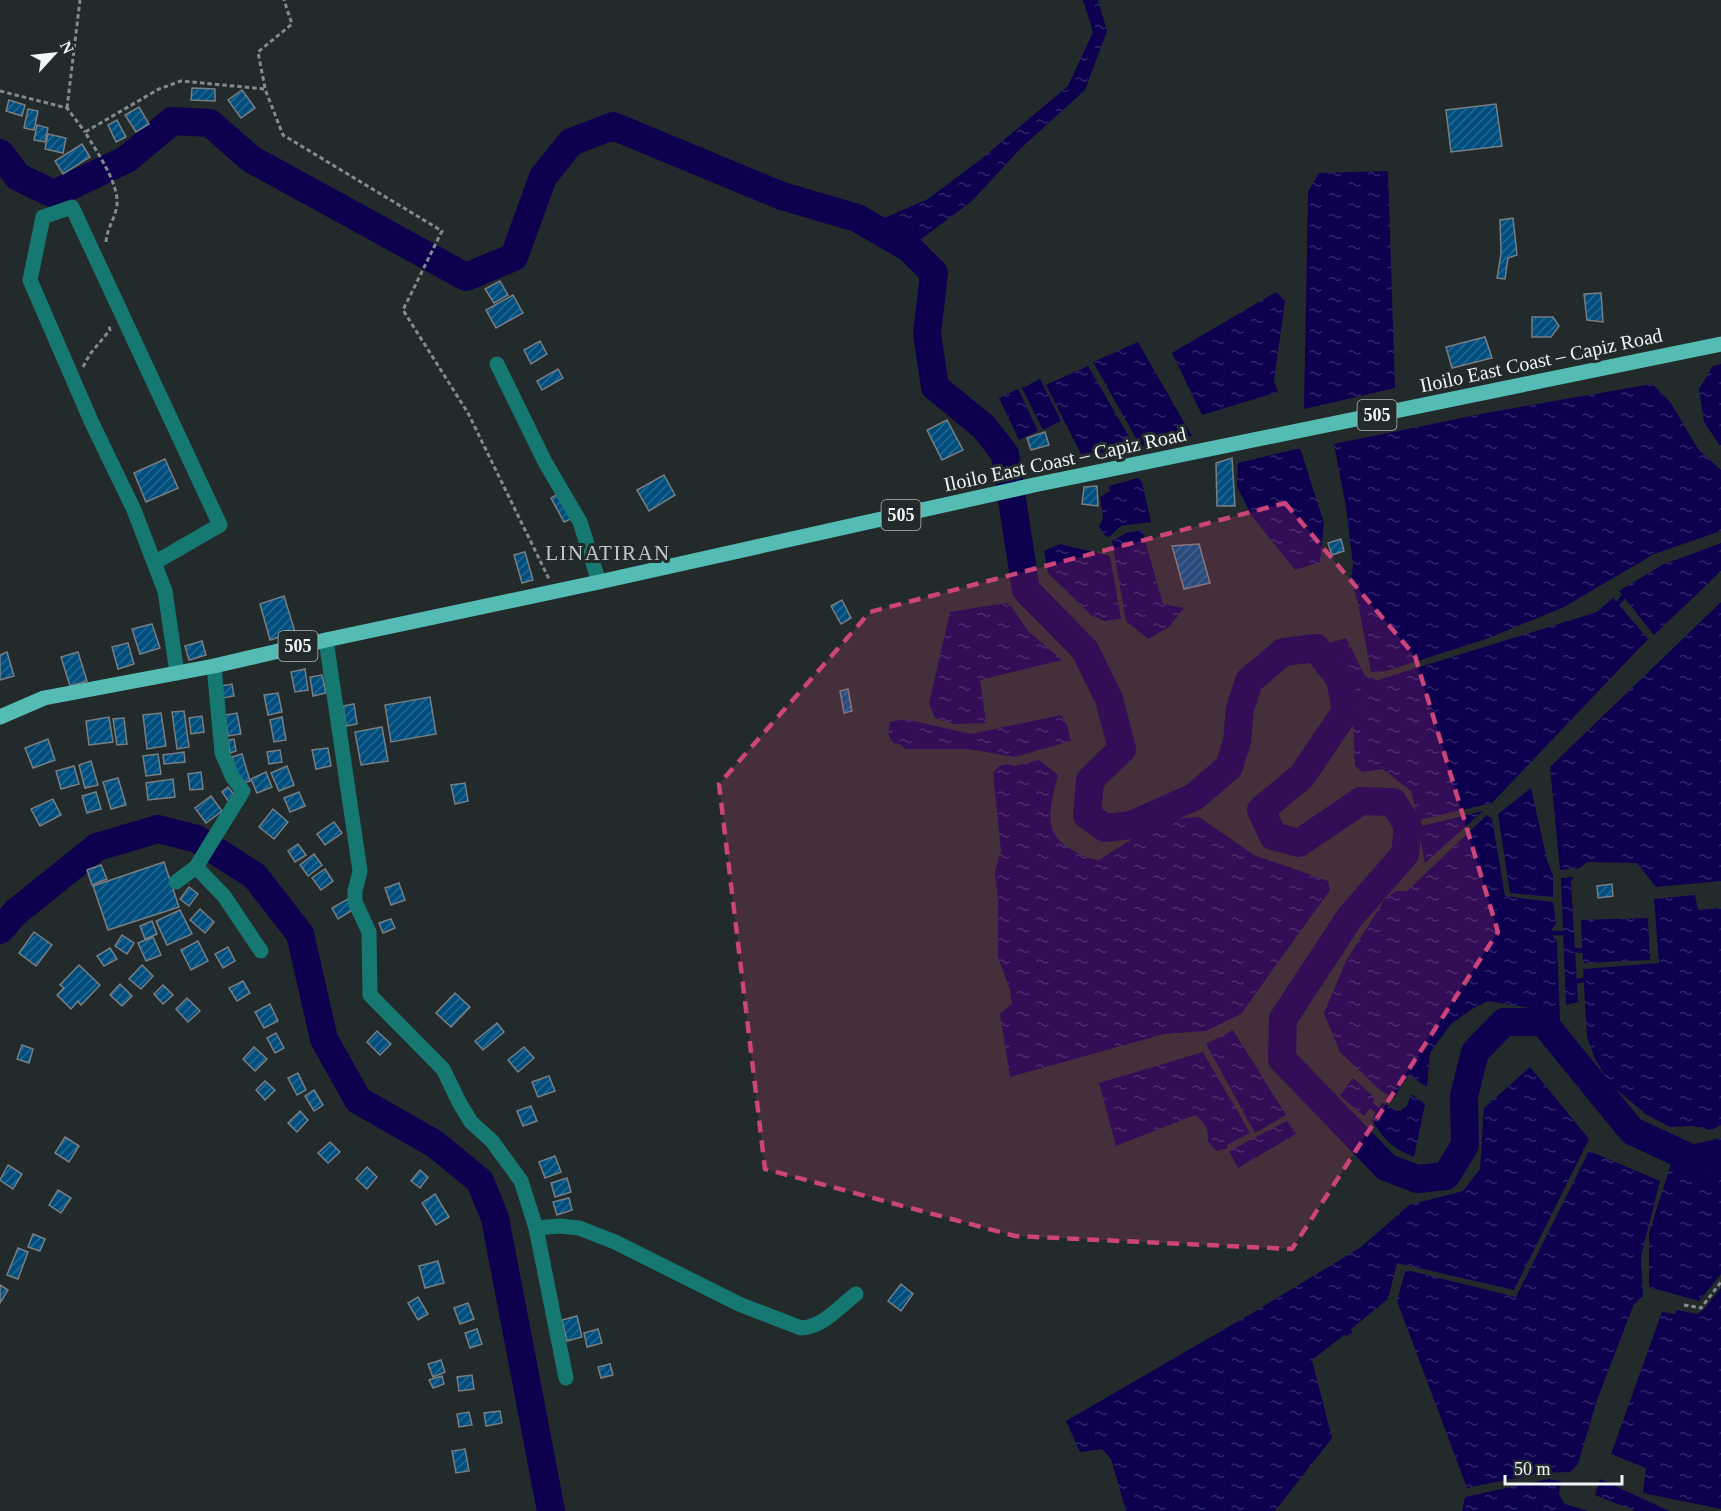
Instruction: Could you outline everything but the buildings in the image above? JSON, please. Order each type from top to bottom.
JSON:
[{"type":"main road","name":"Iloilo East Coast – Capiz Road","points":[[0,717],[44,698],[213,666],[1034,485],[1721,344]]},
{"type":"street","points":[[154,563],[220,525],[72,207],[43,217],[30,280],[91,421],[134,510],[154,563],[165,591],[177,673]]},
{"type":"street","points":[[497,364],[545,462],[580,522],[599,582]]},
{"type":"street","points":[[326,640],[360,871],[355,902],[369,932],[370,994],[443,1069],[459,1104],[471,1122],[492,1141],[521,1181],[536,1228],[566,1378]]},
{"type":"street","points":[[176,882],[196,867],[243,791],[233,778],[222,753],[213,666]]},
{"type":"street","points":[[196,867],[224,897],[261,951]]},
{"type":"street","points":[[536,1228],[560,1226],[579,1228],[615,1242],[739,1304],[801,1328],[820,1323],[856,1294]]},
{"type":"path","points":[[67,108],[80,0]]},
{"type":"path","points":[[284,0],[292,24],[258,52],[265,89],[283,135],[442,231],[403,310],[468,413],[555,592]]},
{"type":"path","points":[[85,132],[159,89],[181,81],[265,89]]},
{"type":"path","points":[[0,91],[67,108],[85,132],[114,184]]},
{"type":"path","points":[[1684,1305],[1701,1308],[1721,1282]]},
{"type":"highlighted area","points":[[1285,503],[1415,656],[1498,932],[1292,1249],[1015,1236],[765,1169],[719,784],[870,612]]},
{"type":"water","points":[[1083,0],[1098,0],[1107,31],[1085,90],[1020,149],[972,201],[909,248],[884,218],[928,199],[980,160],[1068,86],[1093,32]]},
{"type":"water","points":[[1388,171],[1395,388],[1304,409],[1308,192],[1319,173]]},
{"type":"water","points":[[1276,292],[1285,301],[1274,381],[1278,392],[1202,415],[1172,353]]},
{"type":"water","points":[[1138,342],[1192,436],[1141,447],[1093,362]]},
{"type":"water","points":[[1721,364],[1721,447],[1704,422],[1699,389],[1713,366]]},
{"type":"water","points":[[1088,366],[1135,447],[1082,456],[1046,385]]},
{"type":"water","points":[[1040,379],[1061,421],[1043,430],[1022,388]]},
{"type":"water","points":[[1652,384],[1671,403],[1698,449],[1721,470],[1721,531],[1654,554],[1564,607],[1486,639],[1386,671],[1371,672],[1358,603],[1351,581],[1353,565],[1346,507],[1334,444],[1491,412]]},
{"type":"water","points":[[1018,389],[1038,431],[1019,440],[999,398]]},
{"type":"water","points":[[1300,448],[1324,523],[1320,562],[1295,570],[1251,515],[1237,486],[1238,463]]},
{"type":"water","points":[[1138,478],[1142,482],[1151,522],[1121,526],[1109,537],[1104,535],[1099,526],[1103,518],[1100,497],[1110,491],[1109,486]]},
{"type":"water","points":[[1142,530],[1163,604],[1184,608],[1169,627],[1148,639],[1126,621],[1112,541],[1126,533]]},
{"type":"water","points":[[1721,543],[1721,571],[1654,635],[1619,591],[1662,565]]},
{"type":"water","points":[[1060,544],[1110,556],[1121,619],[1104,621],[1091,615],[1048,573],[1044,551]]},
{"type":"water","points":[[1613,598],[1648,639],[1492,803],[1418,820],[1411,791],[1383,769],[1362,772],[1355,766],[1351,685],[1326,644],[1346,638],[1365,676],[1378,680],[1597,612]]},
{"type":"water","points":[[1721,602],[1721,881],[1656,887],[1637,863],[1587,862],[1580,868],[1560,870],[1550,767]]},
{"type":"water","points":[[1006,603],[1012,607],[1028,631],[1062,660],[980,680],[986,723],[954,724],[935,718],[929,703],[950,612]]},
{"type":"water","points":[[1061,715],[1067,725],[1071,741],[1015,757],[967,749],[905,749],[900,744],[893,743],[888,734],[890,722],[905,719],[971,734]]},
{"type":"water","points":[[1039,760],[1058,775],[1050,817],[1055,835],[1072,850],[1091,859],[1099,860],[1162,820],[1199,817],[1254,855],[1328,881],[1330,890],[1241,1014],[1206,1031],[1164,1034],[1010,1077],[1000,1014],[1012,1004],[1010,990],[998,957],[998,901],[995,871],[1001,851],[993,773],[999,766],[1008,764],[1014,766]]},
{"type":"water","points":[[1531,788],[1547,860],[1553,875],[1553,897],[1510,893],[1498,814]]},
{"type":"water","points":[[1483,811],[1425,863],[1418,827]]},
{"type":"water","points":[[1487,815],[1492,819],[1505,896],[1553,902],[1556,923],[1550,933],[1557,941],[1560,1023],[1537,1009],[1488,1001],[1451,1024],[1430,1053],[1427,1087],[1408,1075],[1394,1098],[1381,1091],[1340,1052],[1324,1013],[1346,961],[1385,899],[1396,891],[1407,891]]},
{"type":"water","points":[[1574,877],[1571,881],[1578,1002],[1566,1005],[1561,878]]},
{"type":"water","points":[[1695,895],[1698,910],[1721,908],[1721,1125],[1711,1130],[1693,1126],[1670,1127],[1647,1115],[1611,1085],[1595,1059],[1587,1037],[1583,969],[1659,963],[1654,899]]},
{"type":"water","points":[[1648,918],[1650,960],[1583,963],[1581,920]]},
{"type":"water","points":[[1233,1030],[1286,1115],[1255,1133],[1206,1044]]},
{"type":"water","points":[[1203,1052],[1250,1133],[1227,1145],[1228,1148],[1217,1151],[1208,1142],[1204,1123],[1195,1115],[1116,1146],[1099,1083]]},
{"type":"water","points":[[1530,1067],[1589,1139],[1514,1290],[1397,1263],[1388,1299],[1351,1329],[1352,1333],[1344,1335],[1312,1360],[1332,1438],[1275,1511],[1126,1511],[1111,1459],[1102,1449],[1080,1452],[1066,1421],[1361,1247],[1409,1205],[1463,1191],[1480,1169],[1484,1108]]},
{"type":"water","points":[[1353,1078],[1375,1098],[1373,1103],[1379,1108],[1382,1102],[1400,1111],[1407,1106],[1411,1094],[1425,1104],[1414,1157],[1395,1147],[1386,1139],[1372,1121],[1375,1112],[1370,1108],[1364,1116],[1340,1096]]},
{"type":"water","points":[[1287,1121],[1296,1134],[1238,1168],[1229,1151]]},
{"type":"water","points":[[1721,1138],[1721,1274],[1699,1301],[1649,1287],[1649,1233],[1676,1148]]},
{"type":"water","points":[[1589,1151],[1660,1181],[1641,1256],[1643,1296],[1634,1304],[1597,1400],[1578,1464],[1570,1472],[1539,1473],[1467,1488],[1397,1301],[1405,1272],[1411,1271],[1516,1297]]},
{"type":"water","points":[[1721,1288],[1721,1509],[1643,1493],[1646,1468],[1611,1454],[1662,1312],[1675,1314],[1677,1310],[1697,1314]]},
{"type":"water","points":[[1548,1479],[1561,1481],[1559,1494],[1565,1504],[1588,1511],[1462,1511],[1465,1497]]},
{"type":"water","points":[[1600,1479],[1670,1511],[1636,1511],[1595,1495]]},
{"type":"waterway","points":[[0,153],[18,177],[54,194],[127,159],[172,121],[210,123],[251,159],[466,277],[514,257],[543,177],[571,142],[613,126],[782,196],[857,218],[909,248],[934,273],[927,334],[935,387],[984,427],[1005,454],[1026,590],[1085,650],[1109,699],[1122,749],[1090,780],[1087,815],[1105,828],[1131,825],[1194,797],[1229,767],[1237,741],[1240,709],[1249,681],[1283,652],[1316,648],[1340,679],[1346,711],[1302,776],[1261,810],[1273,836],[1299,843],[1361,801],[1393,802],[1408,826],[1405,854],[1350,917],[1283,1019],[1282,1059],[1386,1167],[1417,1179],[1446,1176],[1465,1145],[1464,1096],[1475,1052],[1504,1022],[1543,1022],[1632,1131],[1699,1162],[1721,1155]]},
{"type":"waterway","points":[[1618,603],[1623,597]]},
{"type":"waterway","points":[[0,930],[16,912],[97,847],[158,829],[197,839],[255,876],[300,934],[324,1039],[358,1100],[435,1144],[480,1181],[495,1218],[551,1511]]},
{"type":"waterway","points":[[1550,933],[1562,933]]},
{"type":"waterway","points":[[1575,950],[1583,951]]},
{"type":"waterway","points":[[1577,981],[1584,980]]},
{"type":"district","name":"LINATIRAN","points":[[608,553]]}]
